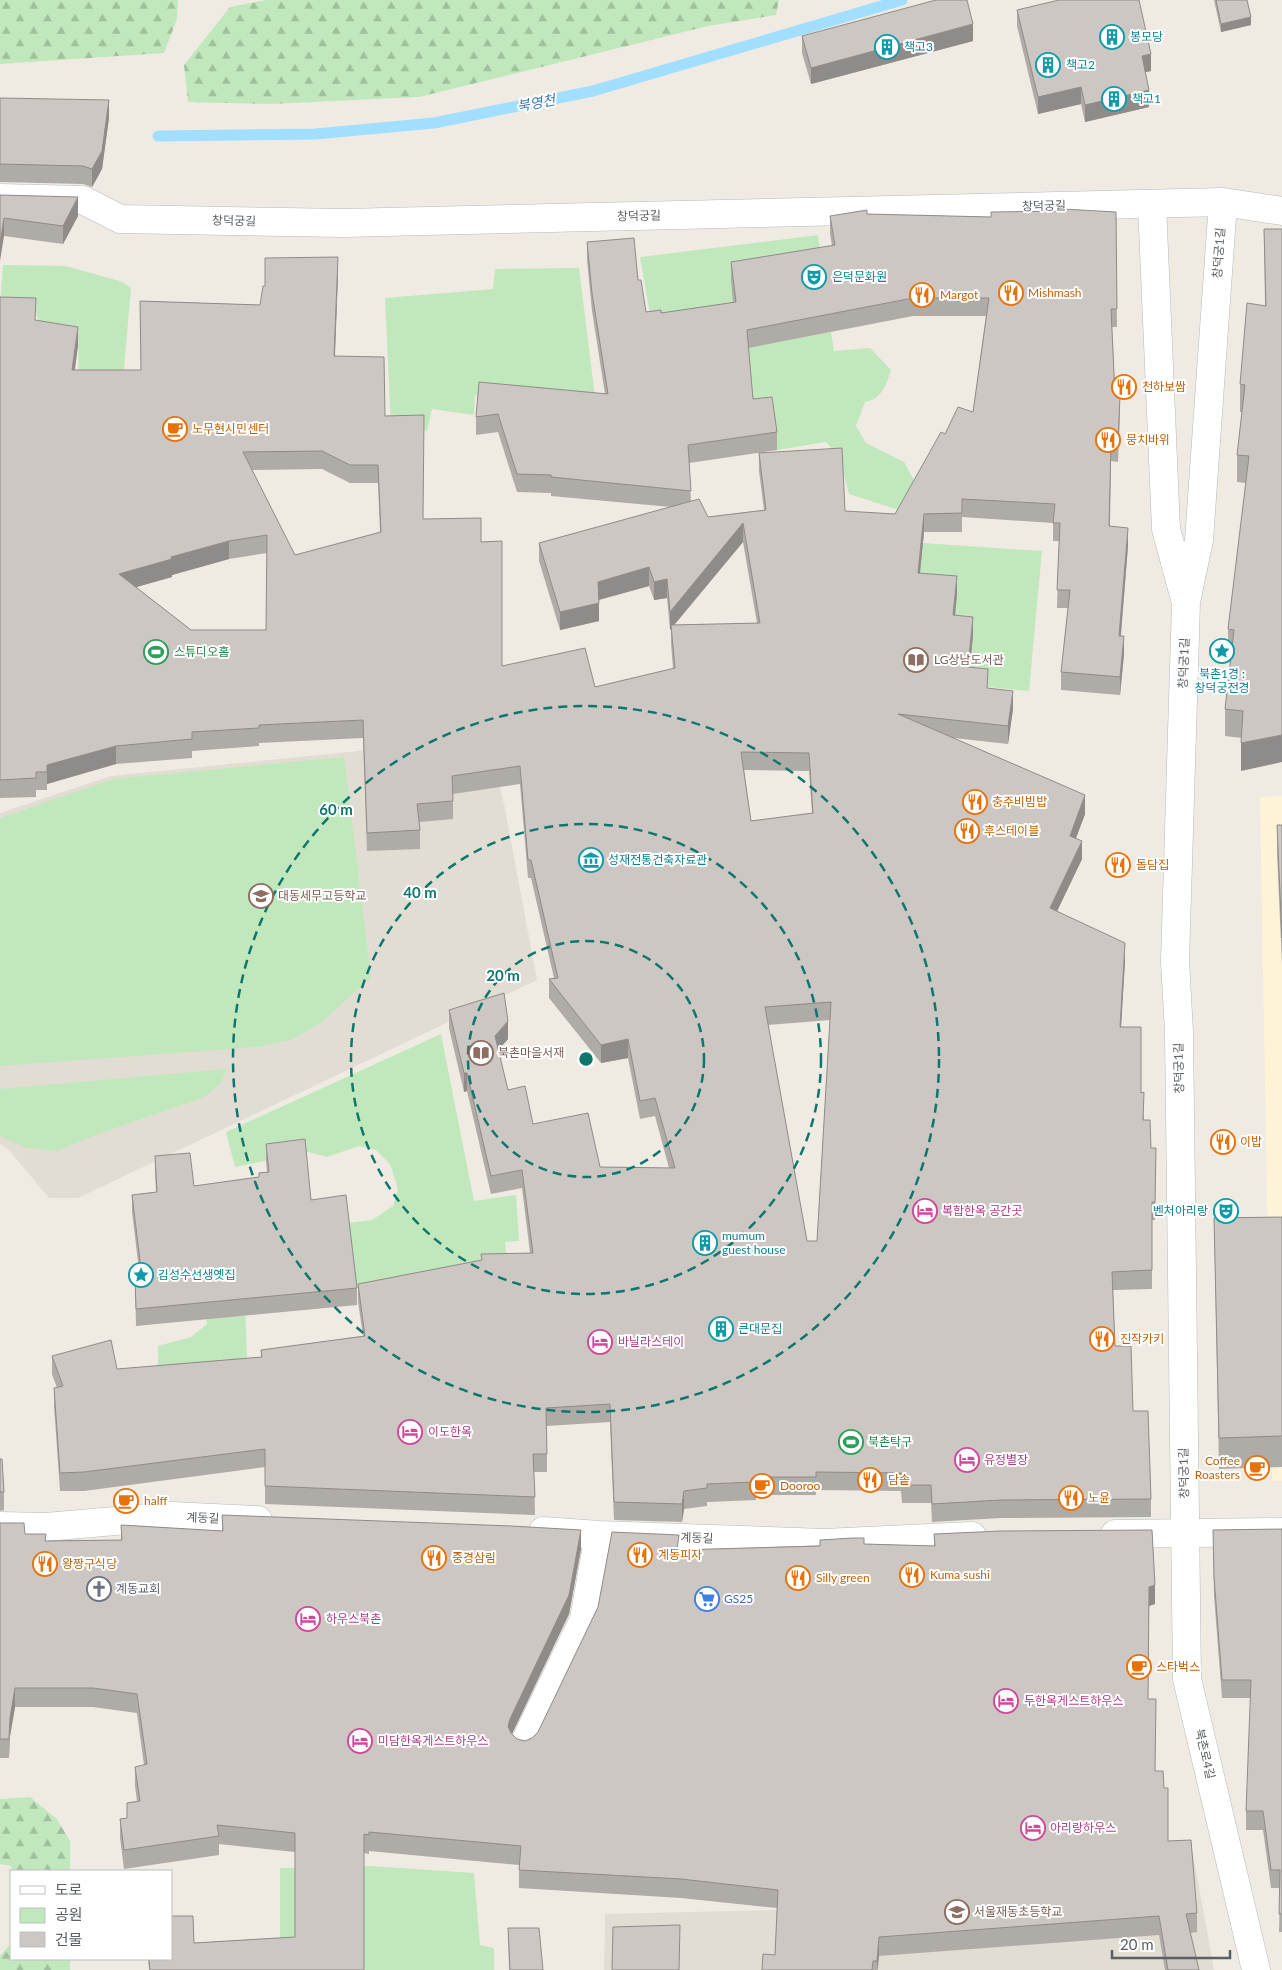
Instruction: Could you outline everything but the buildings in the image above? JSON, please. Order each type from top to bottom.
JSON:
[{"type":"street","name":"창덕궁길","points":[[0,198],[83,200],[120,219],[343,223],[1223,202],[1282,210]]},
{"type":"street","name":"창덕궁1길","points":[[1185,1534],[1179,1032],[1176,961],[1186,602],[1199,540],[1223,202]]},
{"type":"street","name":"창덕궁1길","points":[[1152,204],[1166,529],[1186,602]]},
{"type":"street","name":"계동길","points":[[0,1526],[46,1527],[172,1516],[280,1521]]},
{"type":"street","name":"계동길","points":[[522,1530],[599,1535],[824,1543],[1001,1534]]},
{"type":"street","points":[[1088,1534],[1282,1532]]},
{"type":"street","name":"북촌로4길","points":[[1185,1534],[1187,1679],[1256,1970]]},
{"type":"street","points":[[524,1744],[584,1619],[599,1535]]},
{"type":"shaded area","name":"대동세무고등학교","points":[[488,738],[504,804],[537,980],[78,1198],[49,1198],[8,1149],[0,1144],[0,813],[111,776]]},
{"type":"shaded area","points":[[1282,796],[1282,1481],[1272,1481],[1260,797]]},
{"type":"shaded area","name":"서울재동초등학교","points":[[1193,1854],[1214,1970],[604,1970],[605,1914],[817,1909],[829,1867]]},
{"type":"green space","points":[[0,0],[178,0],[177,19],[164,53],[0,64]]},
{"type":"green space","points":[[266,0],[779,0],[776,15],[708,26],[419,97],[271,104],[188,102],[184,65],[230,7]]},
{"type":"green space","points":[[818,235],[822,266],[735,317],[652,326],[640,257]]},
{"type":"green space","points":[[3,265],[66,266],[123,282],[131,288],[123,380],[79,379],[78,337],[41,333],[36,312],[0,305]]},
{"type":"green space","points":[[579,268],[596,405],[475,395],[474,415],[432,409],[427,431],[391,427],[385,298],[493,289],[495,269]]},
{"type":"green space","points":[[742,315],[799,338],[831,332],[834,351],[870,348],[891,370],[885,386],[879,395],[865,402],[856,426],[866,443],[904,462],[916,484],[902,511],[849,494],[839,456],[826,442],[777,450],[753,417]]},
{"type":"green space","points":[[923,543],[1042,551],[1029,691],[968,685],[918,592]]},
{"type":"green space","points":[[344,757],[371,977],[322,1022],[291,1040],[257,1047],[0,1066],[0,818],[114,779]]},
{"type":"green space","points":[[441,1034],[474,1201],[516,1195],[519,1241],[505,1242],[508,1267],[466,1268],[356,1288],[347,1223],[372,1220],[393,1206],[398,1189],[390,1164],[376,1150],[359,1146],[327,1157],[308,1152],[235,1167],[226,1132]]},
{"type":"green space","points":[[227,1069],[221,1083],[205,1097],[98,1134],[57,1151],[27,1148],[0,1136],[0,1089]]},
{"type":"green space","points":[[199,1236],[245,1299],[247,1366],[158,1366],[158,1346],[191,1337],[207,1324]]},
{"type":"green space","points":[[30,1797],[57,1819],[70,1841],[70,1870],[12,1870],[11,1866],[0,1864],[0,1799]]},
{"type":"green space","points":[[371,1866],[474,1873],[480,1945],[494,1948],[494,1970],[280,1970],[280,1868]]},
{"type":"green space","points":[[10,1944],[10,1960],[70,1960],[70,1970],[0,1970],[0,1956]]},
{"type":"waterway","name":"북영천","points":[[158,136],[315,134],[434,123],[593,91],[902,0]]},
{"type":"place","name":"봉모당","points":[[1112,37]]},
{"type":"place","name":"책고3","points":[[887,47]]},
{"type":"place","name":"책고2","points":[[1048,65]]},
{"type":"place","name":"책고1","points":[[1114,99]]},
{"type":"place","name":"은덕문화원","points":[[814,277]]},
{"type":"place","name":"Mishmash","points":[[1011,293]]},
{"type":"place","name":"Margot","points":[[922,295]]},
{"type":"place","name":"천하보쌈","points":[[1124,387]]},
{"type":"place","name":"노무현시민센터","points":[[175,429]]},
{"type":"place","name":"뭉치바위","points":[[1108,440]]},
{"type":"place","name":"북촌1경 : 창덕궁전경","points":[[1222,651]]},
{"type":"place","name":"스튜디오홈","points":[[156,652]]},
{"type":"place","name":"LG상남도서관","points":[[916,660]]},
{"type":"place","name":"충주비빔밥","points":[[975,802]]},
{"type":"place","name":"후스테이블","points":[[967,831]]},
{"type":"place","name":"성재전통건축자료관","points":[[591,860]]},
{"type":"place","name":"돌담집","points":[[1118,865]]},
{"type":"place","name":"대동세무고등학교","points":[[261,896]]},
{"type":"place","name":"북촌마을서재","points":[[481,1053]]},
{"type":"place","name":"이밥","points":[[1223,1142]]},
{"type":"place","name":"복합한옥 공간곳","points":[[925,1211]]},
{"type":"place","name":"벤처아리랑","points":[[1226,1211]]},
{"type":"place","name":"mumum guest house","points":[[705,1243]]},
{"type":"place","name":"김성수선생옛집","points":[[141,1275]]},
{"type":"place","name":"큰대문집","points":[[721,1329]]},
{"type":"place","name":"진작카키","points":[[1102,1339]]},
{"type":"place","name":"바닐라스테이","points":[[600,1342]]},
{"type":"place","name":"이도한옥","points":[[410,1432]]},
{"type":"place","name":"북촌탁구","points":[[851,1442]]},
{"type":"place","name":"유정별장","points":[[967,1460]]},
{"type":"place","name":"Coffee Roasters","points":[[1257,1468]]},
{"type":"place","name":"담솥","points":[[870,1480]]},
{"type":"place","name":"Dooroo","points":[[762,1486]]},
{"type":"place","name":"노윤","points":[[1071,1498]]},
{"type":"place","name":"halff","points":[[126,1501]]},
{"type":"place","name":"계동피자","points":[[640,1555]]},
{"type":"place","name":"중경삼림","points":[[434,1558]]},
{"type":"place","name":"왕짱구식당","points":[[45,1564]]},
{"type":"place","name":"Kuma sushi","points":[[912,1575]]},
{"type":"place","name":"Silly green","points":[[798,1578]]},
{"type":"place","name":"계동교회","points":[[99,1589]]},
{"type":"place","name":"GS25","points":[[707,1599]]},
{"type":"place","name":"하우스북촌","points":[[308,1619]]},
{"type":"place","name":"스타벅스","points":[[1139,1667]]},
{"type":"place","name":"두한옥게스트하우스","points":[[1006,1701]]},
{"type":"place","name":"미담한옥게스트하우스","points":[[360,1741]]},
{"type":"place","name":"아리랑하우스","points":[[1033,1828]]},
{"type":"place","name":"서울재동초등학교","points":[[957,1912]]}]
